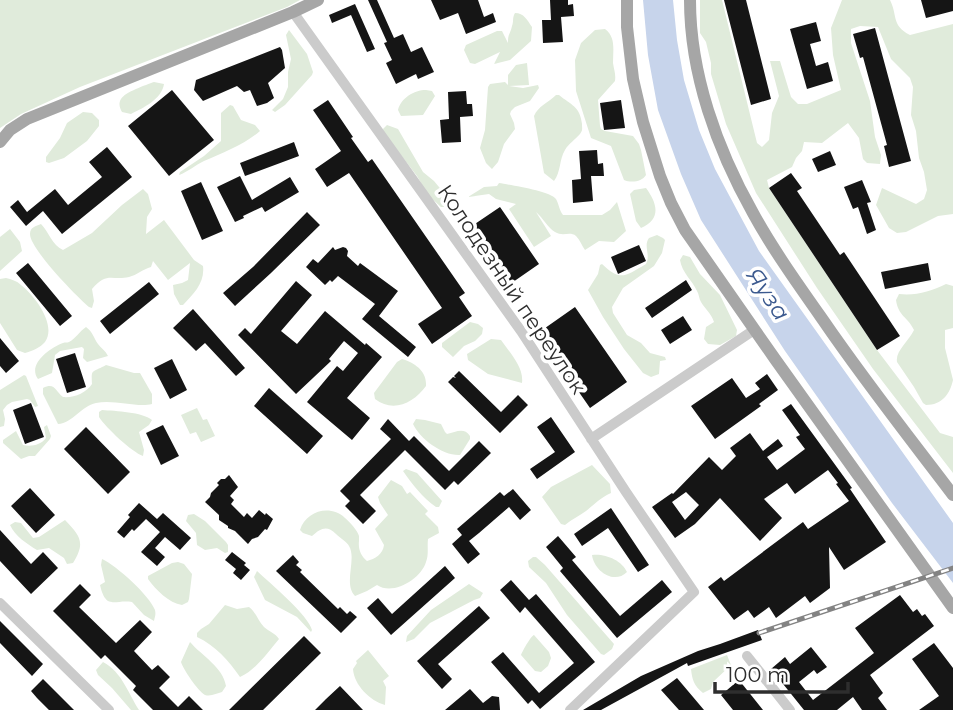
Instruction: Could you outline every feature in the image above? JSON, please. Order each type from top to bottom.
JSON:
[{"type":"main road","points":[[0,142],[10,130],[27,119],[318,0]]},
{"type":"main road","points":[[627,0],[633,79],[644,124],[660,176],[685,230],[953,608]]},
{"type":"main road","points":[[690,0],[692,39],[702,86],[721,147],[753,213],[862,376],[953,495]]},
{"type":"street","name":"Колодезный переулок","points":[[293,12],[523,334],[694,592],[570,710]]},
{"type":"street","points":[[591,439],[754,330]]},
{"type":"street","points":[[0,603],[109,710]]},
{"type":"street","points":[[747,656],[790,710]]},
{"type":"green space","points":[[0,0],[300,0],[80,87],[21,114],[0,128]]},
{"type":"green space","points":[[700,0],[722,0],[757,143],[762,147],[769,140],[772,113],[779,96],[770,61],[780,61],[791,97],[798,104],[807,104],[841,90],[833,55],[831,28],[842,0],[890,0],[897,24],[910,35],[953,24],[953,214],[938,216],[906,232],[897,233],[889,228],[876,205],[882,188],[916,204],[924,199],[927,190],[911,115],[913,87],[910,78],[891,59],[878,27],[860,26],[851,29],[851,43],[870,101],[875,137],[881,155],[880,164],[867,163],[863,159],[859,138],[848,123],[822,143],[804,142],[792,167],[767,180],[769,188],[877,350],[940,433],[953,437],[953,473],[873,369],[756,193],[726,124],[711,74],[706,42],[700,33]]},
{"type":"green space","points":[[515,13],[527,19],[532,27],[531,41],[510,60],[494,64],[500,52],[475,64],[470,63],[464,50],[466,45],[497,31],[502,31],[508,43]]},
{"type":"green space","points":[[605,29],[612,40],[615,81],[598,100],[600,126],[605,131],[633,136],[639,144],[646,175],[636,181],[624,180],[611,146],[591,138],[576,91],[575,60],[581,43],[595,30]]},
{"type":"green space","points":[[289,30],[307,54],[313,72],[285,105],[275,112],[272,110],[283,99],[288,87],[291,59],[286,35]]},
{"type":"green space","points":[[527,63],[529,85],[509,86],[523,88],[538,85],[539,88],[530,101],[511,111],[515,129],[492,169],[486,163],[480,148],[485,130],[488,87],[490,84],[505,82],[508,85],[508,75],[516,65]]},
{"type":"green space","points":[[154,82],[164,84],[156,99],[131,114],[122,112],[119,104],[123,96]]},
{"type":"green space","points":[[426,90],[432,91],[435,96],[423,115],[401,116],[398,110],[405,98]]},
{"type":"green space","points":[[556,95],[577,110],[582,131],[565,150],[554,181],[544,173],[534,116]]},
{"type":"green space","points":[[230,105],[241,120],[255,125],[260,131],[241,144],[179,175],[221,141],[221,113]]},
{"type":"green space","points":[[83,112],[92,113],[99,120],[99,126],[87,141],[64,158],[46,162],[46,157],[67,123]]},
{"type":"green space","points":[[387,125],[398,129],[423,172],[449,199],[449,204],[445,207],[441,207],[428,195],[384,133],[383,129]]},
{"type":"green space","points":[[499,183],[552,196],[563,215],[602,215],[617,202],[626,231],[614,242],[599,241],[585,250],[576,236],[555,232],[536,212],[551,236],[534,247],[509,209],[516,204],[496,199],[489,194],[468,197],[484,187],[497,186]]},
{"type":"green space","points":[[646,188],[656,210],[652,220],[641,228],[636,221],[630,194],[634,190]]},
{"type":"green space","points":[[143,189],[148,194],[152,209],[147,217],[146,234],[164,220],[194,260],[203,266],[200,283],[187,301],[180,305],[173,285],[188,280],[190,263],[168,280],[153,261],[151,267],[132,276],[106,278],[97,283],[92,289],[92,308],[89,307],[46,261],[32,241],[31,230],[41,224],[56,245],[63,250],[92,233]]},
{"type":"green space","points":[[10,229],[20,242],[22,251],[0,271],[0,237]]},
{"type":"green space","points":[[657,235],[665,240],[662,253],[654,266],[623,288],[612,307],[627,335],[641,343],[650,353],[665,357],[666,360],[660,361],[659,374],[651,377],[643,373],[624,349],[588,290],[602,264],[614,273],[623,275],[646,264],[647,241]]},
{"type":"green space","points":[[683,255],[690,257],[700,274],[720,295],[737,330],[736,336],[720,345],[708,344],[704,339],[706,327],[714,322],[683,269],[680,260]]},
{"type":"green space","points":[[0,279],[18,282],[27,290],[46,319],[48,335],[45,342],[25,353],[17,350],[0,323]]},
{"type":"green space","points":[[946,284],[953,286],[953,328],[945,330],[945,348],[953,380],[944,398],[937,403],[926,405],[897,362],[900,350],[914,330],[899,310],[896,300],[899,294],[923,292]]},
{"type":"green space","points":[[470,322],[483,328],[482,334],[453,357],[442,347],[442,343]]},
{"type":"green space","points":[[86,327],[108,356],[87,362],[83,358],[82,347],[60,351],[55,355],[52,373],[38,379],[35,368],[42,357],[58,345],[71,341]]},
{"type":"green space","points":[[491,339],[501,340],[512,355],[521,371],[522,383],[488,374],[468,360],[467,354]]},
{"type":"green space","points":[[402,359],[419,368],[426,386],[416,397],[403,404],[396,406],[382,403],[375,399],[374,393]]},
{"type":"green space","points":[[106,365],[140,373],[152,394],[152,404],[96,403],[68,421],[58,424],[43,394],[43,388],[52,387],[63,397],[75,396],[92,384],[93,372]]},
{"type":"green space","points":[[24,375],[38,406],[35,407],[27,399],[12,402],[3,410],[4,426],[0,427],[0,390]]},
{"type":"green space","points":[[197,408],[203,420],[207,419],[215,436],[201,442],[196,432],[190,434],[181,415]]},
{"type":"green space","points":[[102,410],[121,411],[152,420],[139,432],[143,456],[107,427],[99,417]]},
{"type":"green space","points":[[416,419],[441,424],[447,434],[465,432],[470,439],[460,455],[446,453],[421,435],[413,424]]},
{"type":"green space","points":[[47,425],[50,439],[35,456],[21,459],[3,443],[3,440],[16,431],[23,445],[39,444],[46,438],[44,427]]},
{"type":"green space","points":[[592,465],[610,484],[611,493],[565,525],[561,524],[542,497],[551,487]]},
{"type":"green space","points":[[406,469],[417,473],[442,501],[439,507],[418,491],[403,471]]},
{"type":"green space","points":[[391,480],[402,486],[407,494],[410,492],[428,511],[425,514],[438,527],[439,533],[428,539],[426,562],[413,580],[391,588],[377,585],[355,596],[350,585],[352,558],[348,544],[330,529],[321,529],[312,536],[300,530],[307,518],[313,514],[332,511],[345,518],[357,532],[360,550],[365,559],[367,561],[376,557],[384,545],[375,529],[388,515],[378,497]]},
{"type":"green space","points":[[194,514],[226,542],[228,552],[217,548],[205,550],[197,545],[196,533],[186,521],[188,515]]},
{"type":"green space","points":[[65,520],[80,540],[77,556],[73,563],[67,564],[64,558],[49,548],[37,550],[29,545],[10,525],[21,523],[33,538]]},
{"type":"green space","points":[[592,555],[612,558],[627,572],[622,576],[611,577],[596,566]]},
{"type":"green space","points":[[533,557],[545,565],[614,644],[612,649],[604,655],[601,654],[567,615],[546,583],[529,567],[528,561]]},
{"type":"green space","points":[[102,559],[140,589],[155,610],[154,621],[132,602],[112,602],[105,598],[100,585],[105,582]]},
{"type":"green space","points":[[178,562],[184,564],[192,574],[189,599],[182,605],[172,602],[148,579],[148,576]]},
{"type":"green space","points":[[257,571],[297,608],[309,624],[311,632],[297,617],[265,600],[254,577]]},
{"type":"green space","points":[[469,584],[483,593],[480,598],[430,623],[414,639],[406,642],[407,636],[431,610]]},
{"type":"green space","points":[[225,605],[237,609],[249,607],[264,627],[279,639],[256,665],[240,677],[221,654],[197,637],[197,633],[209,624]]},
{"type":"green space","points":[[534,635],[551,658],[548,666],[541,672],[535,671],[521,655]]},
{"type":"green space","points":[[190,642],[221,673],[226,686],[222,692],[205,695],[188,674],[181,662]]},
{"type":"green space","points":[[368,650],[389,676],[383,681],[386,687],[385,705],[364,692],[354,675],[356,661]]},
{"type":"green space","points":[[727,655],[731,665],[713,682],[711,689],[703,693],[694,682],[691,669]]},
{"type":"green space","points":[[103,662],[120,677],[139,710],[131,710],[98,675],[96,670]]},
{"type":"water","name":"Яуза","points":[[643,0],[673,0],[684,80],[699,130],[715,169],[759,251],[953,523],[953,583],[892,503],[785,351],[701,220],[658,110],[648,55]]},
{"type":"building","points":[[368,0],[377,0],[394,38],[403,34],[411,52],[422,47],[434,72],[418,79],[416,74],[396,84],[386,63],[392,60],[384,43],[387,42]]},
{"type":"building","points":[[431,0],[478,0],[484,17],[493,13],[496,22],[466,34],[458,13],[440,20]]},
{"type":"building","points":[[550,0],[568,0],[568,5],[573,4],[574,16],[561,17],[563,42],[543,43],[542,20],[551,20]]},
{"type":"building","points":[[724,0],[746,0],[771,99],[751,105]]},
{"type":"building","points":[[921,0],[953,0],[953,11],[926,18]]},
{"type":"building","points":[[355,4],[375,49],[367,52],[351,15],[332,23],[329,15]]},
{"type":"building","points":[[816,22],[821,41],[810,44],[816,66],[828,62],[833,81],[807,89],[790,29]]},
{"type":"building","points":[[875,28],[911,161],[889,167],[884,146],[887,145],[863,57],[860,58],[853,34]]},
{"type":"building","points":[[280,47],[285,68],[268,83],[274,98],[267,103],[257,106],[250,90],[244,92],[237,86],[203,101],[194,90],[196,80]]},
{"type":"building","points":[[172,90],[214,140],[169,176],[128,126]]},
{"type":"building","points":[[466,91],[467,104],[472,104],[473,116],[460,117],[461,142],[442,143],[440,120],[449,119],[448,92]]},
{"type":"building","points":[[328,100],[368,162],[372,159],[465,293],[459,297],[472,316],[432,344],[418,324],[442,308],[349,173],[327,187],[315,169],[341,151],[313,110]]},
{"type":"building","points":[[621,100],[625,128],[604,130],[600,103]]},
{"type":"building","points":[[294,142],[299,156],[245,176],[240,163]]},
{"type":"building","points":[[107,147],[132,177],[62,234],[43,211],[26,226],[10,207],[18,200],[27,212],[55,189],[68,205],[102,177],[89,162]]},
{"type":"building","points":[[597,150],[598,164],[603,163],[604,176],[591,176],[593,201],[573,203],[572,180],[581,179],[579,151]]},
{"type":"building","points":[[830,151],[836,165],[818,172],[812,159]]},
{"type":"building","points":[[791,173],[802,188],[797,191],[840,255],[844,252],[900,336],[877,350],[769,188]]},
{"type":"building","points":[[240,176],[252,200],[290,177],[299,192],[265,212],[262,207],[235,222],[217,187]]},
{"type":"building","points":[[862,180],[871,202],[867,203],[876,230],[867,234],[858,207],[853,209],[844,187]]},
{"type":"building","points":[[201,182],[223,231],[202,240],[181,191]]},
{"type":"building","points":[[500,207],[539,264],[506,287],[466,230]]},
{"type":"building","points":[[307,212],[320,225],[235,306],[223,293],[253,267]]},
{"type":"building","points":[[639,245],[646,261],[618,274],[611,257]]},
{"type":"building","points":[[333,247],[335,250],[346,248],[347,256],[358,266],[360,263],[398,291],[379,316],[416,347],[408,357],[362,319],[375,304],[338,276],[325,285],[306,267],[313,259],[318,263]]},
{"type":"building","points":[[28,263],[72,316],[60,326],[16,273]]},
{"type":"building","points":[[928,263],[931,280],[885,289],[881,272]]},
{"type":"building","points":[[686,280],[692,290],[652,318],[645,308]]},
{"type":"building","points":[[296,281],[312,295],[281,331],[297,344],[325,311],[382,357],[347,398],[370,418],[352,440],[307,402],[337,366],[343,371],[358,353],[344,341],[329,359],[331,361],[296,394],[238,335],[245,328],[251,334]]},
{"type":"building","points":[[149,282],[159,294],[110,334],[100,321]]},
{"type":"building","points":[[575,307],[627,382],[590,408],[538,333]]},
{"type":"building","points":[[193,309],[245,368],[236,376],[205,343],[196,351],[173,328]]},
{"type":"building","points":[[683,316],[692,330],[670,344],[661,330]]},
{"type":"building","points":[[0,338],[19,361],[6,373],[0,366]]},
{"type":"building","points":[[75,353],[86,387],[67,393],[56,359]]},
{"type":"building","points":[[172,359],[187,390],[170,399],[154,368]]},
{"type":"building","points":[[459,371],[501,412],[518,395],[528,405],[500,433],[448,382],[453,377],[456,378],[454,376]]},
{"type":"building","points":[[767,374],[778,390],[759,404],[761,406],[715,439],[691,406],[732,378],[746,398],[760,389],[755,383]]},
{"type":"building","points":[[269,388],[323,436],[307,454],[254,406]]},
{"type":"building","points":[[31,403],[44,437],[25,444],[13,410]]},
{"type":"building","points":[[791,404],[852,488],[850,489],[886,542],[844,570],[829,547],[830,588],[810,603],[805,596],[776,618],[769,607],[754,618],[748,610],[734,620],[708,587],[721,577],[724,581],[803,522],[808,529],[849,501],[836,484],[838,483],[828,470],[795,494],[787,483],[764,499],[782,518],[760,541],[720,498],[695,524],[675,538],[652,507],[673,494],[709,457],[722,470],[736,456],[730,448],[750,433],[763,451],[778,439],[783,446],[767,457],[777,470],[805,449],[796,437],[800,435],[782,410]],"holes":[[[686,492],[699,505],[685,520],[672,502]]]},
{"type":"building","points":[[551,417],[575,452],[537,479],[530,469],[555,452],[537,427]]},
{"type":"building","points":[[388,419],[409,441],[414,436],[449,471],[479,441],[491,453],[458,485],[454,481],[445,490],[405,450],[360,495],[376,511],[363,524],[345,506],[350,501],[340,491],[391,439],[380,429]]},
{"type":"building","points":[[163,425],[179,456],[161,465],[146,433]]},
{"type":"building","points":[[86,427],[130,472],[108,494],[64,449]]},
{"type":"building","points":[[229,475],[238,487],[230,496],[234,500],[231,504],[244,517],[247,513],[252,518],[259,510],[273,519],[267,530],[248,544],[219,520],[219,515],[205,502],[219,485],[217,483]]},
{"type":"building","points":[[30,488],[55,515],[36,533],[11,506]]},
{"type":"building","points":[[513,489],[531,510],[520,520],[509,507],[469,541],[480,554],[468,564],[452,544],[462,535],[457,529],[500,492],[504,496]]},
{"type":"building","points":[[139,503],[157,519],[163,513],[191,538],[180,550],[165,537],[155,548],[165,557],[157,566],[141,552],[160,532],[146,519],[124,538],[117,532]]},
{"type":"building","points":[[611,508],[649,565],[638,572],[608,528],[582,546],[574,534]]},
{"type":"building","points":[[0,530],[31,564],[43,552],[58,568],[31,594],[0,561]]},
{"type":"building","points":[[558,536],[576,557],[572,560],[620,616],[662,580],[672,592],[617,638],[560,571],[563,568],[546,547]]},
{"type":"building","points":[[232,552],[246,563],[244,565],[250,570],[241,580],[233,573],[236,569],[225,560]]},
{"type":"building","points":[[293,555],[299,562],[296,565],[302,570],[300,572],[338,609],[340,607],[347,614],[350,611],[357,617],[341,633],[276,571]]},
{"type":"building","points":[[445,566],[455,578],[391,635],[367,608],[378,598],[392,614]]},
{"type":"building","points":[[511,580],[529,600],[536,594],[595,662],[540,709],[532,700],[528,704],[491,662],[503,652],[539,693],[574,663],[525,607],[520,613],[500,590]]},
{"type":"building","points":[[80,584],[91,595],[79,607],[116,643],[140,620],[152,632],[134,651],[152,670],[158,665],[170,677],[159,688],[178,707],[189,696],[203,710],[153,710],[133,690],[136,686],[105,655],[101,659],[53,611]]},
{"type":"building","points":[[900,595],[913,612],[917,609],[922,616],[925,614],[934,626],[870,675],[883,693],[878,698],[887,710],[862,710],[853,697],[837,710],[804,710],[771,669],[785,657],[790,664],[811,647],[827,667],[817,674],[814,670],[799,682],[813,700],[874,653],[855,628]]},
{"type":"building","points":[[479,606],[490,618],[438,664],[452,679],[442,689],[417,661]]},
{"type":"building","points":[[0,621],[43,664],[32,676],[0,643]]},
{"type":"building","points":[[758,630],[762,640],[688,666],[687,663],[601,710],[583,710],[641,676],[698,651]]},
{"type":"building","points":[[304,636],[321,653],[263,710],[229,710]]},
{"type":"building","points":[[934,643],[953,668],[953,710],[919,710],[939,696],[912,659]]},
{"type":"building","points":[[677,678],[704,710],[679,710],[661,690]]},
{"type":"building","points":[[43,679],[74,710],[49,710],[31,691]]},
{"type":"building","points":[[739,680],[763,710],[733,710],[721,695]]},
{"type":"building","points":[[340,686],[363,710],[315,710],[326,699]]},
{"type":"building","points":[[470,689],[483,703],[492,696],[499,697],[500,710],[445,710]]},
{"type":"railway","points":[[759,633],[953,568]]}]
